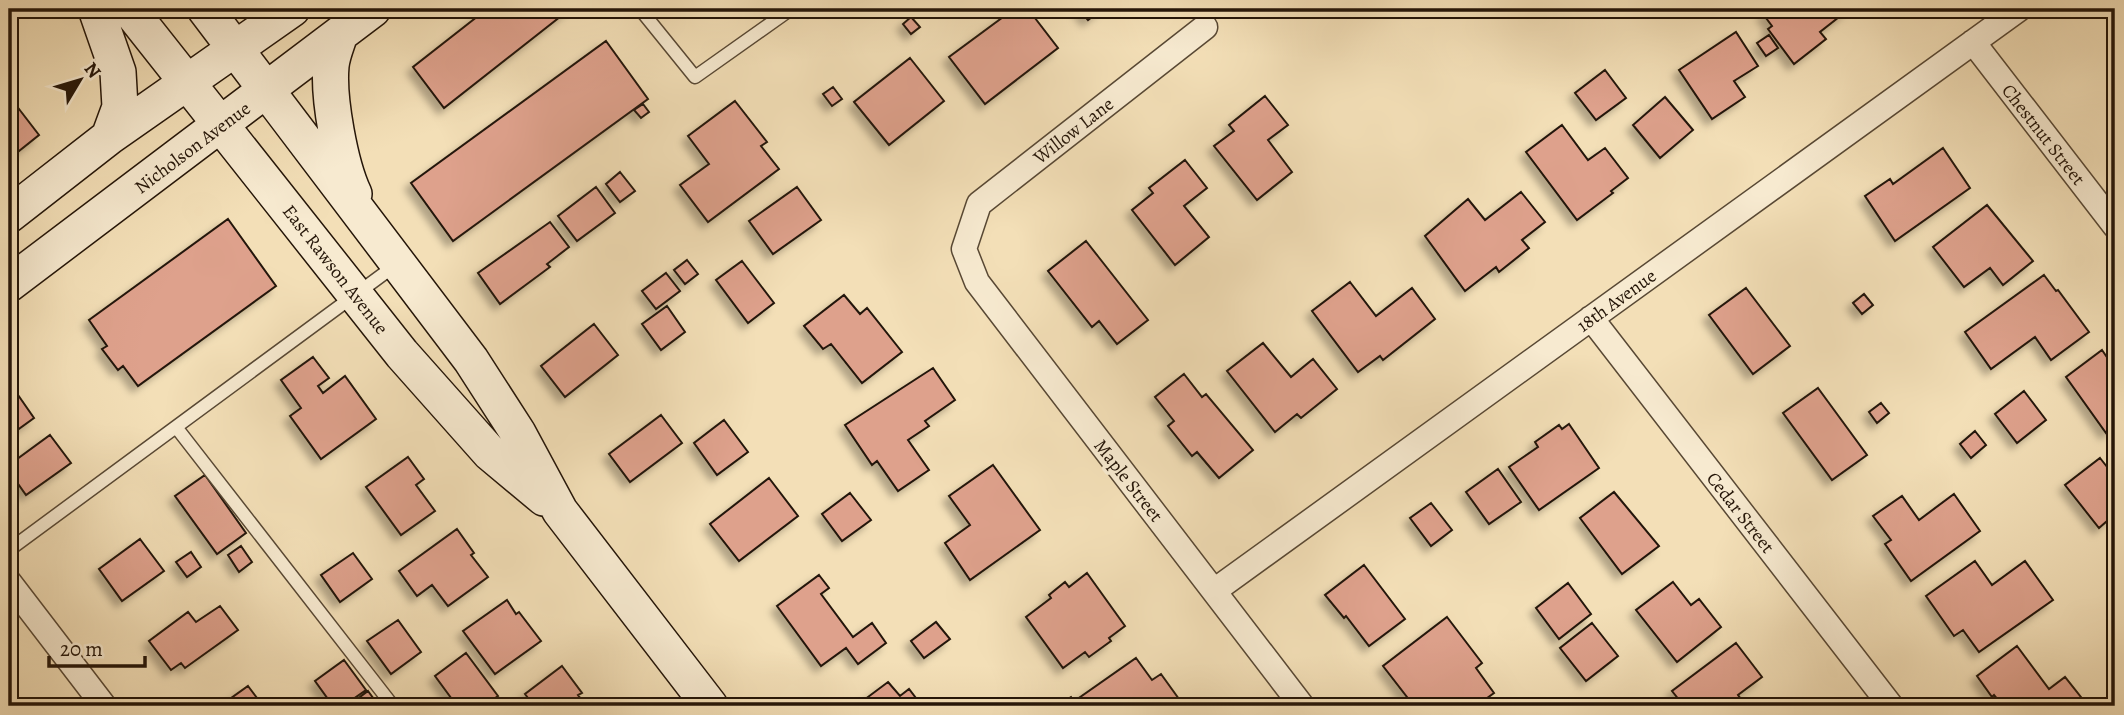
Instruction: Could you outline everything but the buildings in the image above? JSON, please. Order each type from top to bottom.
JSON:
[{"type":"main road","points":[[96,9],[118,72],[120,107],[109,136]]},
{"type":"main road","name":"East Rawson Avenue","points":[[130,9],[402,354],[490,453],[560,511]]},
{"type":"main road","name":"East Rawson Avenue","points":[[205,9],[471,360],[518,433],[560,511],[710,706]]},
{"type":"main road","points":[[9,215],[109,136],[292,9]]},
{"type":"main road","name":"Nicholson Avenue","points":[[9,284],[373,9]]},
{"type":"main road","points":[[340,34],[331,64],[331,89],[339,141],[350,186],[368,225]]},
{"type":"street","name":"18th Avenue","points":[[1214,591],[2019,9]]},
{"type":"street","name":"Willow Lane","points":[[964,249],[979,204],[1205,27]]},
{"type":"street","name":"Chestnut Street","points":[[1973,42],[2115,226]]},
{"type":"street","name":"Maple Street","points":[[964,249],[977,282],[1302,706]]},
{"type":"street","name":"Cedar Street","points":[[1591,318],[1891,706]]},
{"type":"street","points":[[9,582],[104,706]]},
{"type":"lane","points":[[640,9],[695,77],[790,9]]},
{"type":"lane","points":[[9,550],[397,264]]},
{"type":"lane","points":[[176,427],[393,706]]}]
